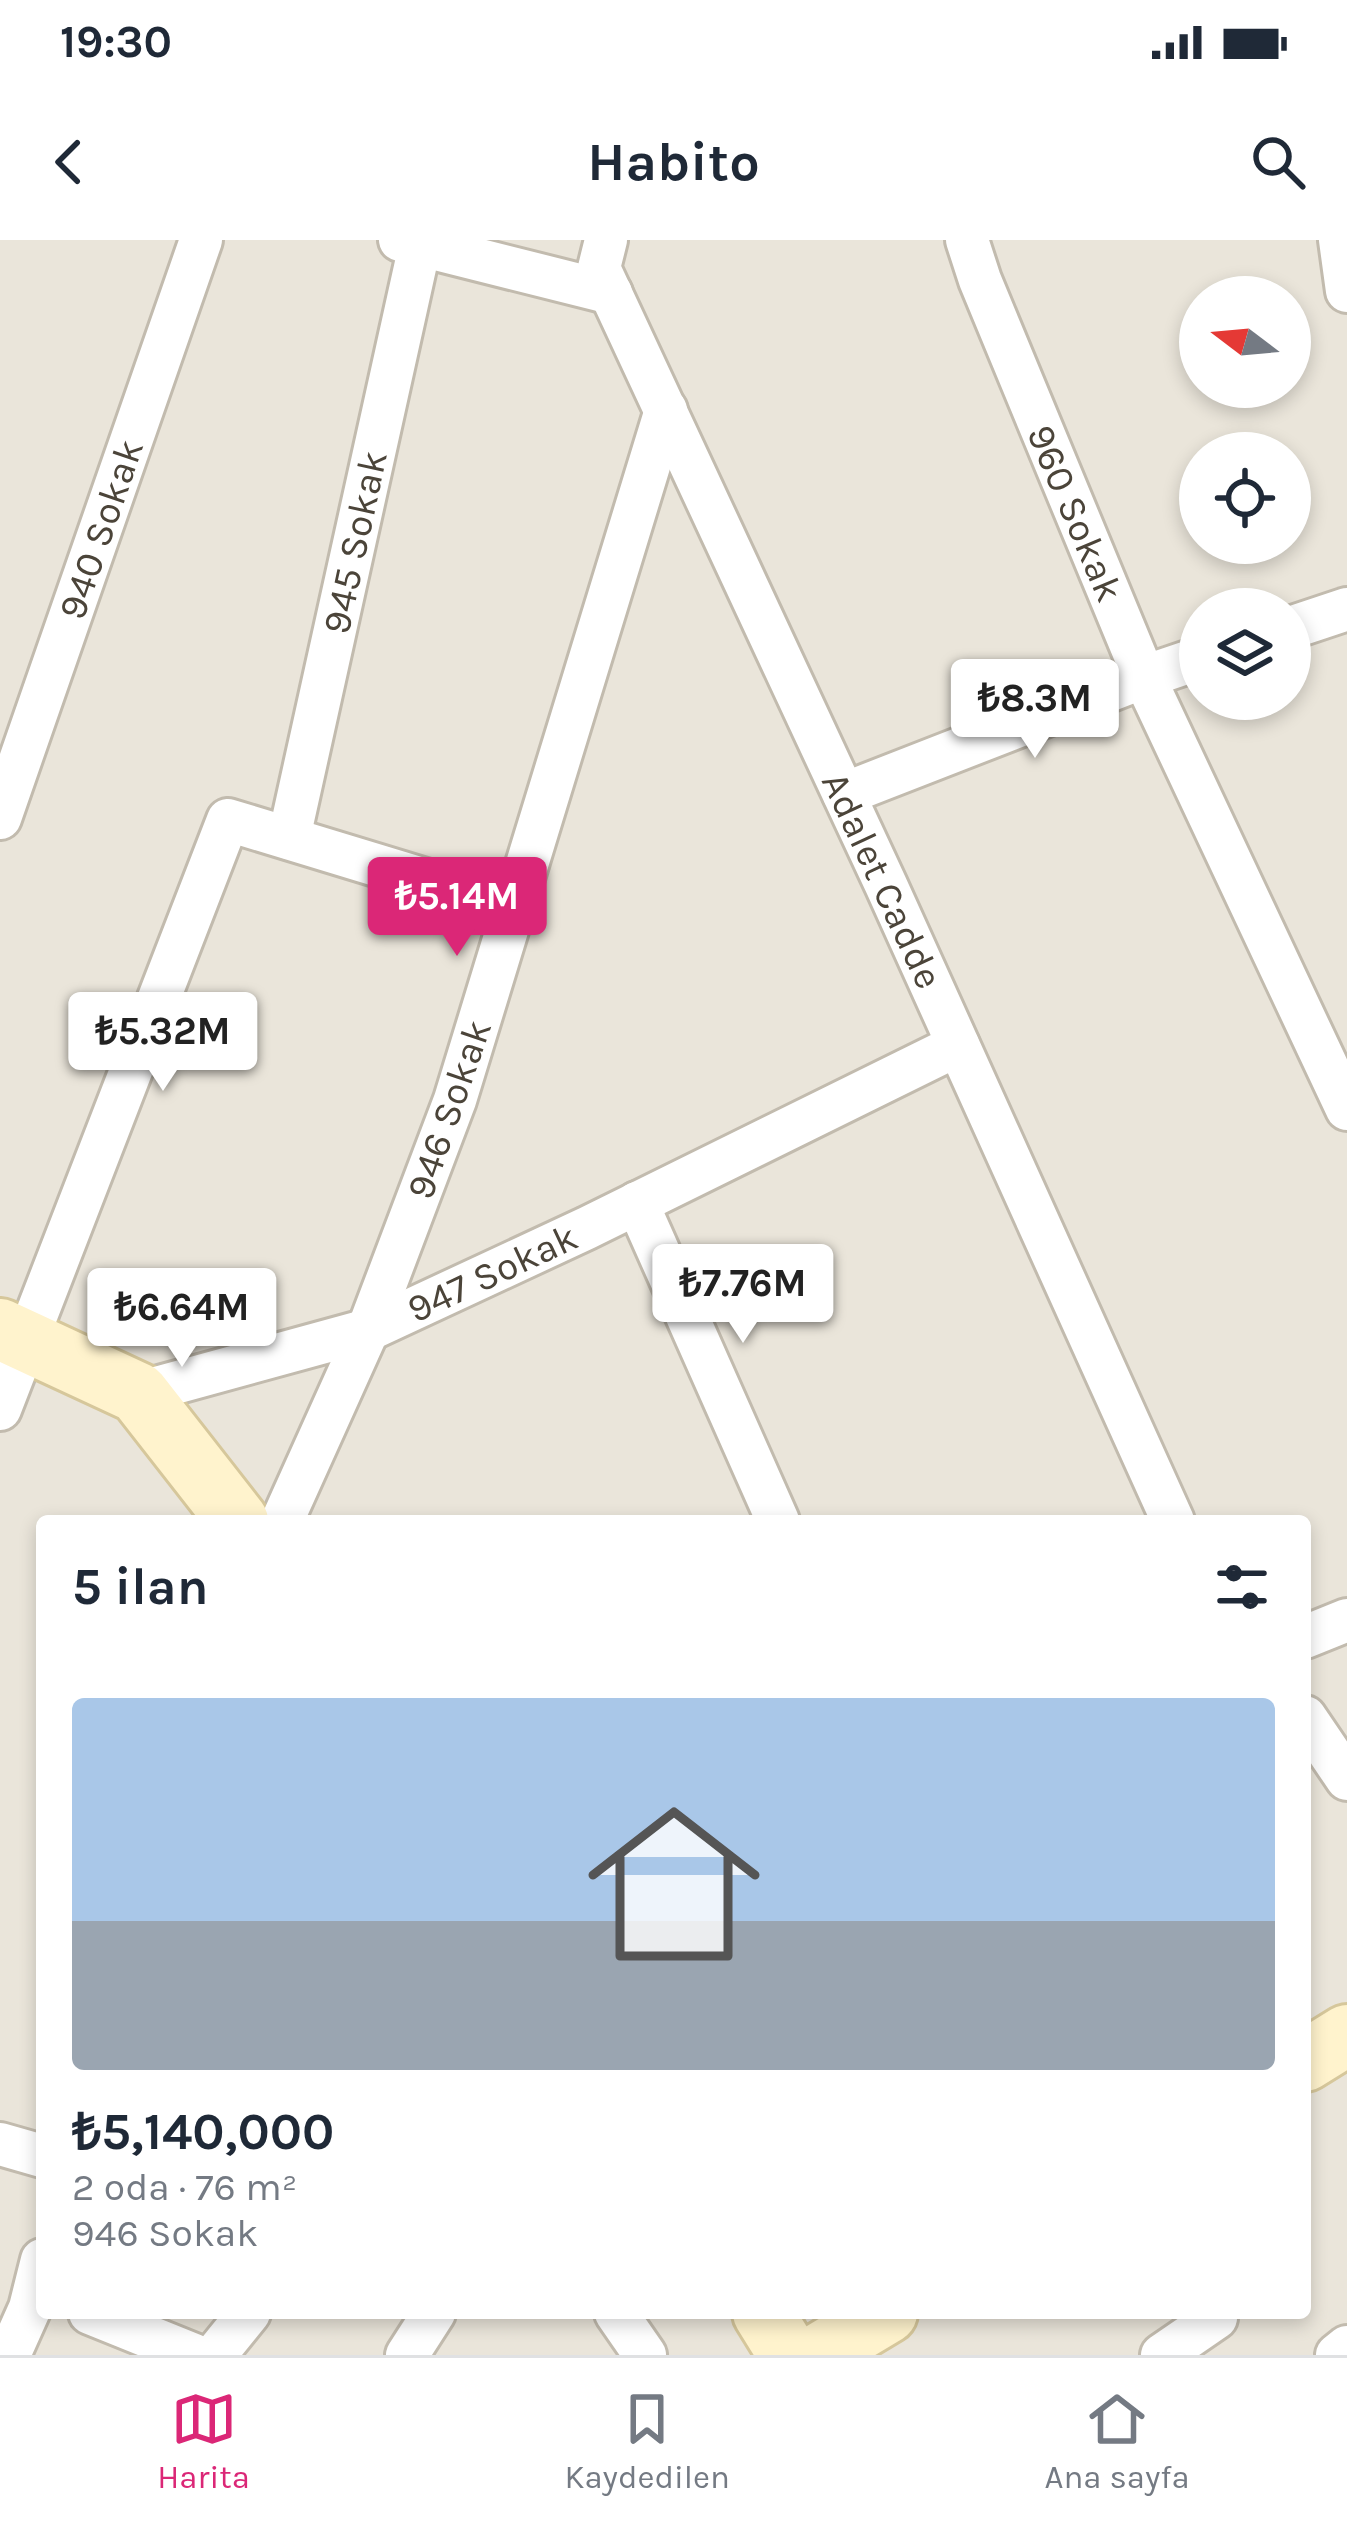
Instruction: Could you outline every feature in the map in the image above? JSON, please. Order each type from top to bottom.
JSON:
[{"type":"street","name":"940 Sokak","points":[[0,818],[15,725],[201,240]]},
{"type":"street","name":"Adalet Cadde","points":[[607,240],[599,268],[844,794],[1170,1515]]},
{"type":"street","name":"960 Sokak","points":[[967,240],[1144,677],[1347,1109]]},
{"type":"street","points":[[1340,240],[1347,291]]},
{"type":"street","points":[[410,242],[611,293]]},
{"type":"street","name":"945 Sokak","points":[[289,838],[410,242]]},
{"type":"street","name":"946 Sokak","points":[[286,1515],[368,1330],[454,1100],[665,410]]},
{"type":"street","points":[[1311,621],[1347,609]]},
{"type":"street","points":[[844,794],[1179,665]]},
{"type":"street","points":[[0,1409],[8,1330],[228,820],[514,907]]},
{"type":"street","name":"947 Sokak","points":[[139,1393],[368,1330],[958,1045]]},
{"type":"street","points":[[637,1203],[775,1515]]},
{"type":"street","points":[[8,1330],[139,1393],[233,1515]]},
{"type":"street","points":[[1311,1635],[1347,1620]]},
{"type":"street","points":[[1311,1726],[1347,1779]]},
{"type":"street","points":[[1311,2057],[1347,2035]]},
{"type":"street","points":[[0,2144],[36,2154]]},
{"type":"street","points":[[9,2355],[36,2291]]},
{"type":"street","points":[[105,2319],[194,2355]]},
{"type":"street","points":[[215,2355],[244,2319]]},
{"type":"street","points":[[406,2355],[430,2319]]},
{"type":"street","points":[[620,2319],[645,2355]]},
{"type":"street","points":[[767,2319],[790,2355]]},
{"type":"street","points":[[817,2355],[877,2319]]},
{"type":"street","points":[[1162,2355],[1215,2319]]},
{"type":"street","points":[[1337,2355],[1347,2347]]},
{"type":"shaded area","points":[[0,240],[1347,240],[1347,2355],[0,2355]]}]
